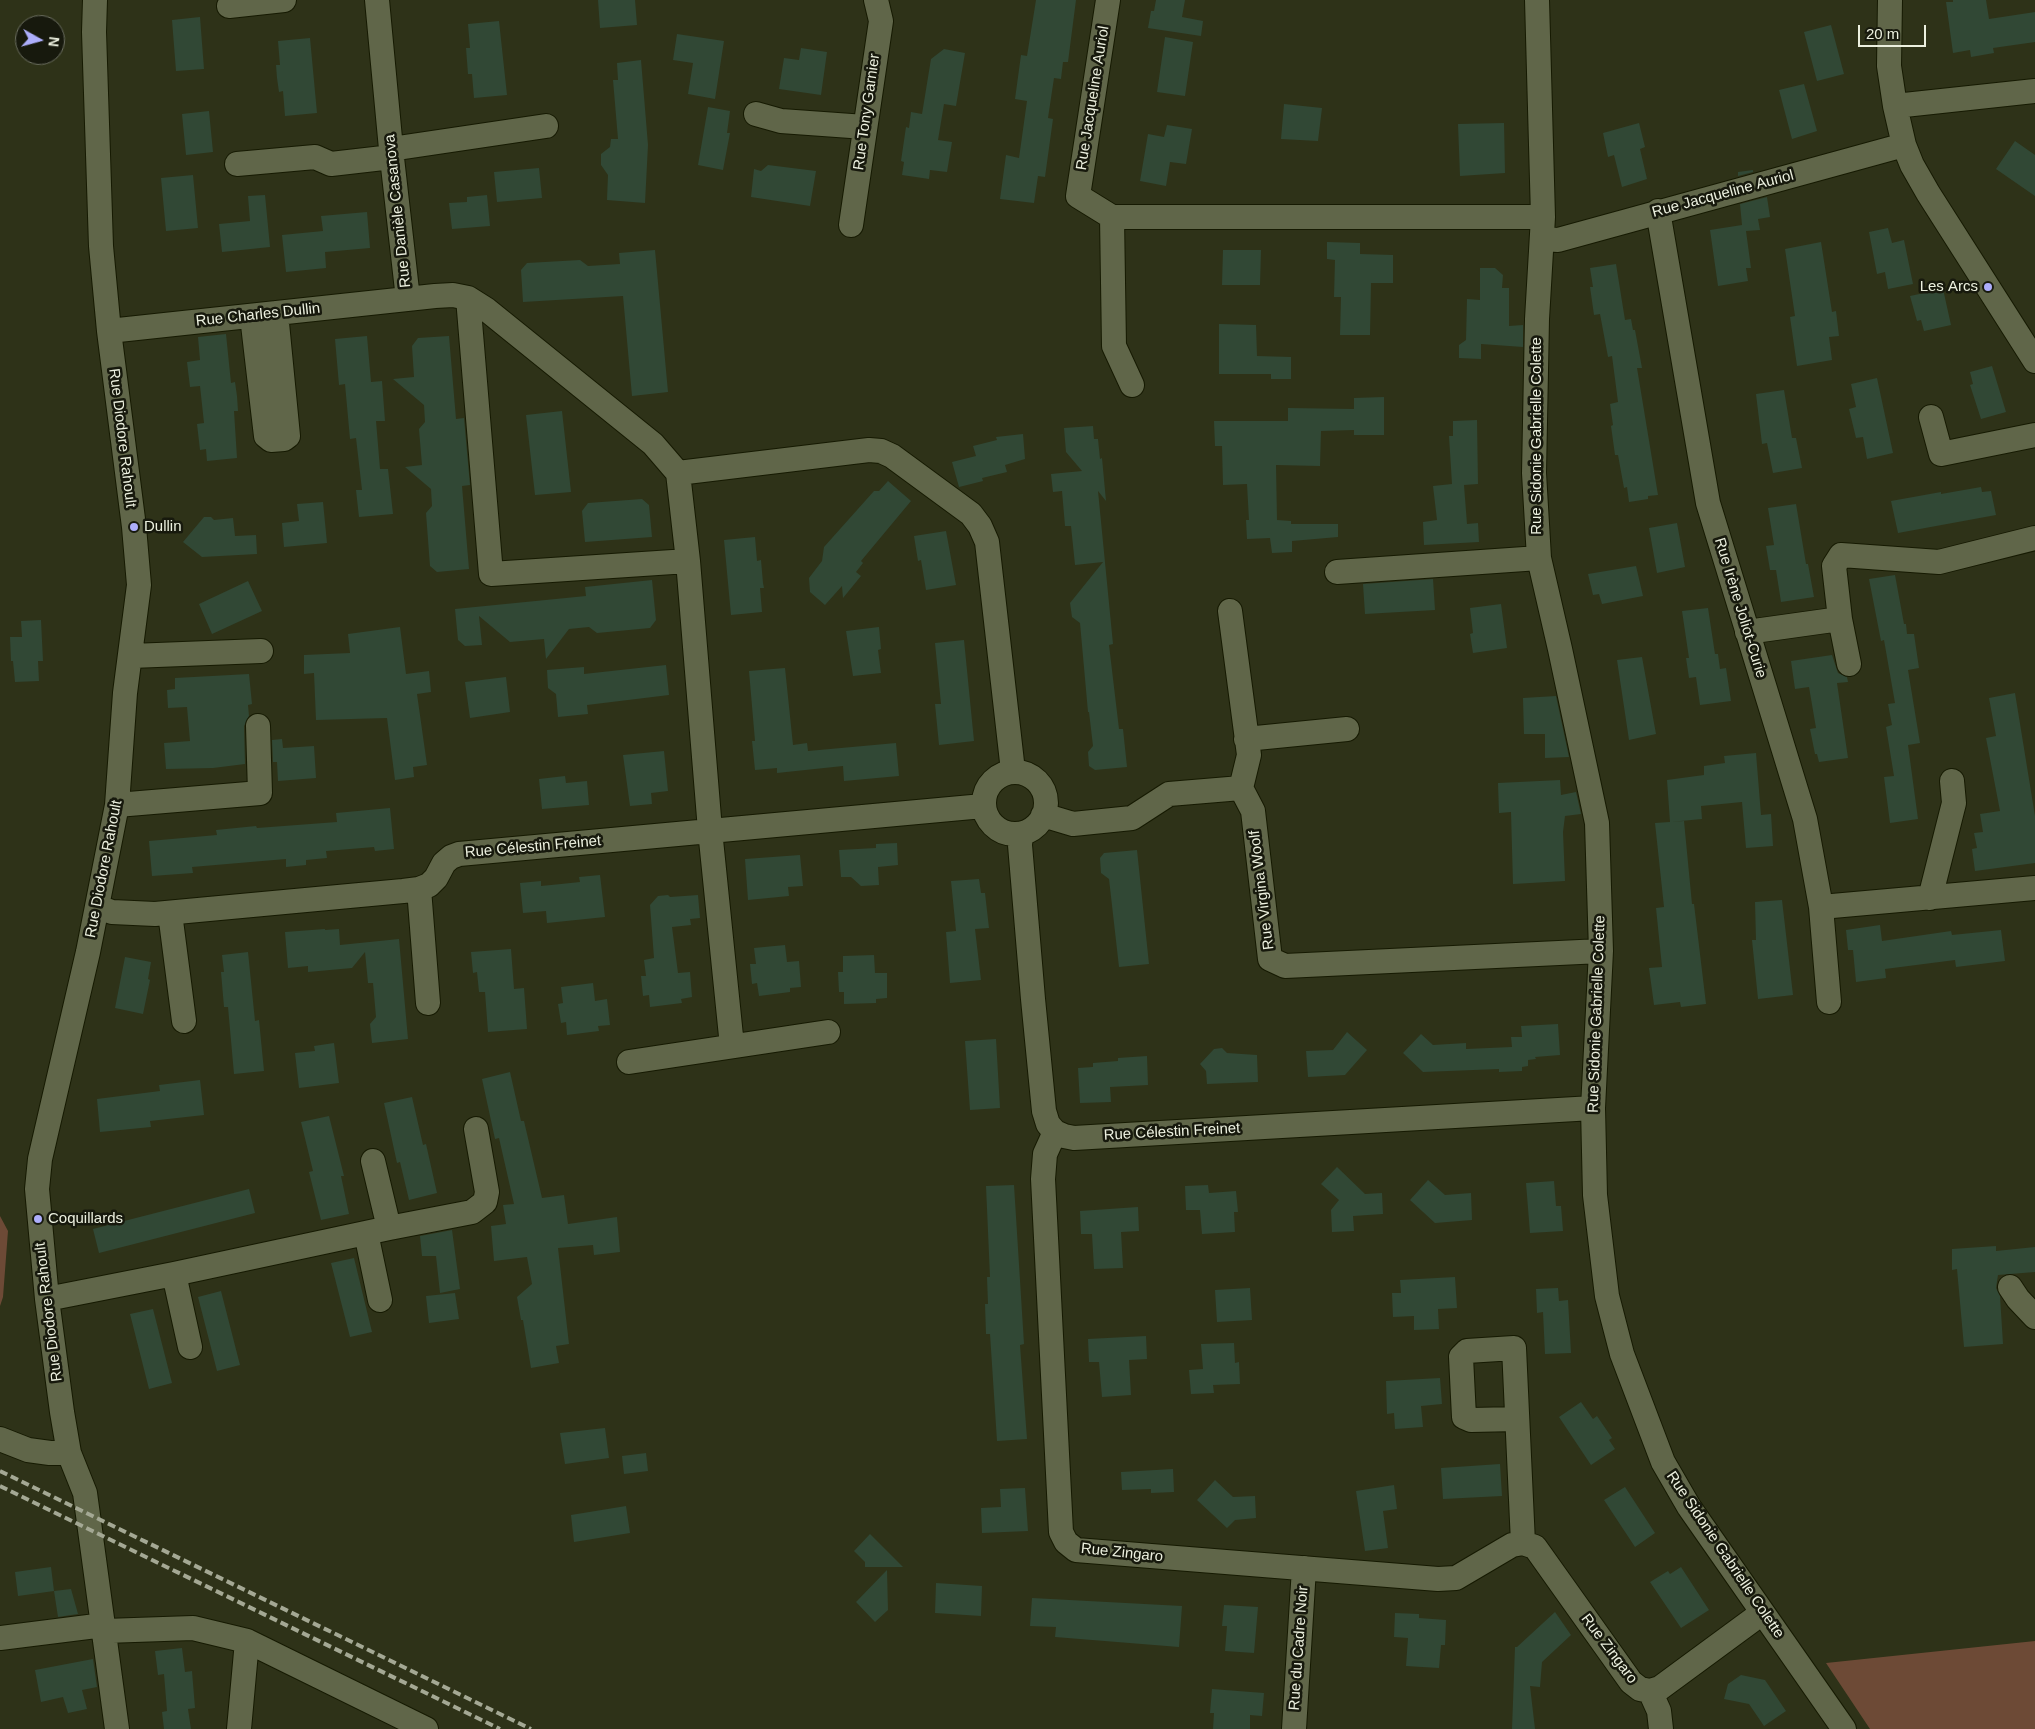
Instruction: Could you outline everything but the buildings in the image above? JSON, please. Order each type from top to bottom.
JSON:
[{"type":"street","name":"Rue Diodore Rahoult","points":[[95,0],[100,216],[109,331],[134,527],[139,585],[125,693],[117,805],[98,907],[40,1160],[37,1189],[38,1218],[47,1299],[62,1412],[69,1452],[86,1493],[117,1729]]},
{"type":"street","points":[[229,6],[284,0]]},
{"type":"street","name":"Rue Danièle Casanova","points":[[377,0],[391,153],[408,299],[453,295],[468,298],[487,310],[653,444],[678,473]]},
{"type":"street","name":"Rue Tony Garnier","points":[[851,225],[881,21],[876,0]]},
{"type":"street","name":"Rue Jacqueline Auriol","points":[[1108,0],[1078,196],[1112,217],[1543,228],[1558,240],[1904,145]]},
{"type":"street","name":"Rue Sidonie Gabrielle Colette","points":[[1537,0],[1543,228],[1537,319],[1534,472],[1539,558],[1597,823],[1602,951],[1593,1108],[1597,1219],[1607,1296],[1622,1354],[1663,1462],[1689,1507],[1844,1729]]},
{"type":"street","points":[[1890,0],[1889,66],[1895,106],[1904,145],[1912,166],[2035,361]]},
{"type":"street","points":[[1895,106],[2035,91]]},
{"type":"street","points":[[756,114],[781,121],[865,128]]},
{"type":"street","points":[[237,164],[315,157],[332,164],[546,126]]},
{"type":"street","name":"Rue Irène Joliot-Curie","points":[[1658,211],[1708,504],[1805,819],[1820,907],[1829,1002]]},
{"type":"street","points":[[1112,217],[1114,346],[1132,385]]},
{"type":"street","points":[[468,298],[492,574],[688,561]]},
{"type":"street","name":"Rue Charles Dullin","points":[[109,331],[408,299]]},
{"type":"street","points":[[252,316],[266,436],[271,440],[277,440],[288,436],[276,313]]},
{"type":"street","points":[[1931,417],[1941,454],[2035,435]]},
{"type":"street","points":[[732,1046],[710,830],[688,561],[678,473],[869,450],[881,451],[892,456],[971,514],[980,526],[987,542],[1013,771]]},
{"type":"street","points":[[1849,664],[1840,618],[1834,566],[1841,555],[1939,562],[2035,538]]},
{"type":"street","points":[[1337,572],[1539,558]]},
{"type":"street","points":[[1043,815],[1073,824],[1132,818],[1169,794],[1241,788],[1249,755],[1230,610]]},
{"type":"street","points":[[1747,632],[1840,618]]},
{"type":"street","points":[[131,656],[261,650]]},
{"type":"street","points":[[117,805],[260,793],[258,726]]},
{"type":"street","points":[[1246,739],[1347,729]]},
{"type":"street","points":[[1013,771],[1028,775],[1040,785],[1045,794],[1046,805],[1038,824],[1021,834],[1006,832],[992,825],[986,816],[983,806],[984,794],[991,782],[1000,774],[1013,771]]},
{"type":"street","points":[[1930,898],[1954,803],[1952,781]]},
{"type":"street","name":"Rue Virgina Woolf","points":[[1241,788],[1253,811],[1270,959],[1285,966],[1602,951]]},
{"type":"street","name":"Rue Célestin Freinet","points":[[420,889],[429,885],[436,878],[444,863],[458,854],[983,806]]},
{"type":"street","points":[[1021,834],[1020,845],[1032,990],[1044,1111],[1048,1124],[1055,1132]]},
{"type":"street","points":[[1820,907],[2035,888]]},
{"type":"street","points":[[98,907],[121,913],[170,913],[420,889],[428,1003]]},
{"type":"street","points":[[170,913],[184,1021]]},
{"type":"street","points":[[629,1062],[828,1032]]},
{"type":"street","name":"Rue Célestin Freinet","points":[[1055,1132],[1074,1138],[1593,1108]]},
{"type":"street","points":[[47,1299],[472,1212],[485,1202],[488,1192],[476,1129]]},
{"type":"street","name":"Rue Zingaro","points":[[1055,1132],[1045,1154],[1043,1179],[1061,1532],[1066,1542],[1076,1550],[1438,1580],[1456,1578],[1512,1545],[1523,1544],[1535,1547],[1631,1682],[1640,1689],[1650,1691],[1660,1688],[1762,1613]]},
{"type":"street","points":[[373,1161],[389,1228]]},
{"type":"street","points":[[366,1233],[380,1300]]},
{"type":"street","points":[[174,1274],[190,1346]]},
{"type":"street","points":[[2010,1287],[2018,1299],[2035,1317]]},
{"type":"street","points":[[1517,1419],[1523,1544]]},
{"type":"street","points":[[0,1440],[28,1450],[50,1454],[69,1452]]},
{"type":"street","name":"Rue du Cadre Noir","points":[[1294,1729],[1304,1568]]},
{"type":"street","points":[[0,1638],[104,1628],[193,1628],[247,1641],[426,1729]]},
{"type":"street","points":[[239,1729],[247,1641]]},
{"type":"street","points":[[1650,1691],[1659,1710],[1661,1729]]},
{"type":"shaded area","points":[[0,1216],[8,1231],[3,1297],[0,1306]]},
{"type":"shaded area","points":[[2035,1641],[2035,1729],[1870,1729],[1826,1663]]},
{"type":"railway","points":[[0,1471],[531,1729]]},
{"type":"railway","points":[[0,1486],[500,1729]]},
{"type":"place","name":"Les Arcs","points":[[1988,287]]},
{"type":"place","name":"Dullin","points":[[134,527]]},
{"type":"place","name":"Coquillards","points":[[38,1219]]}]
